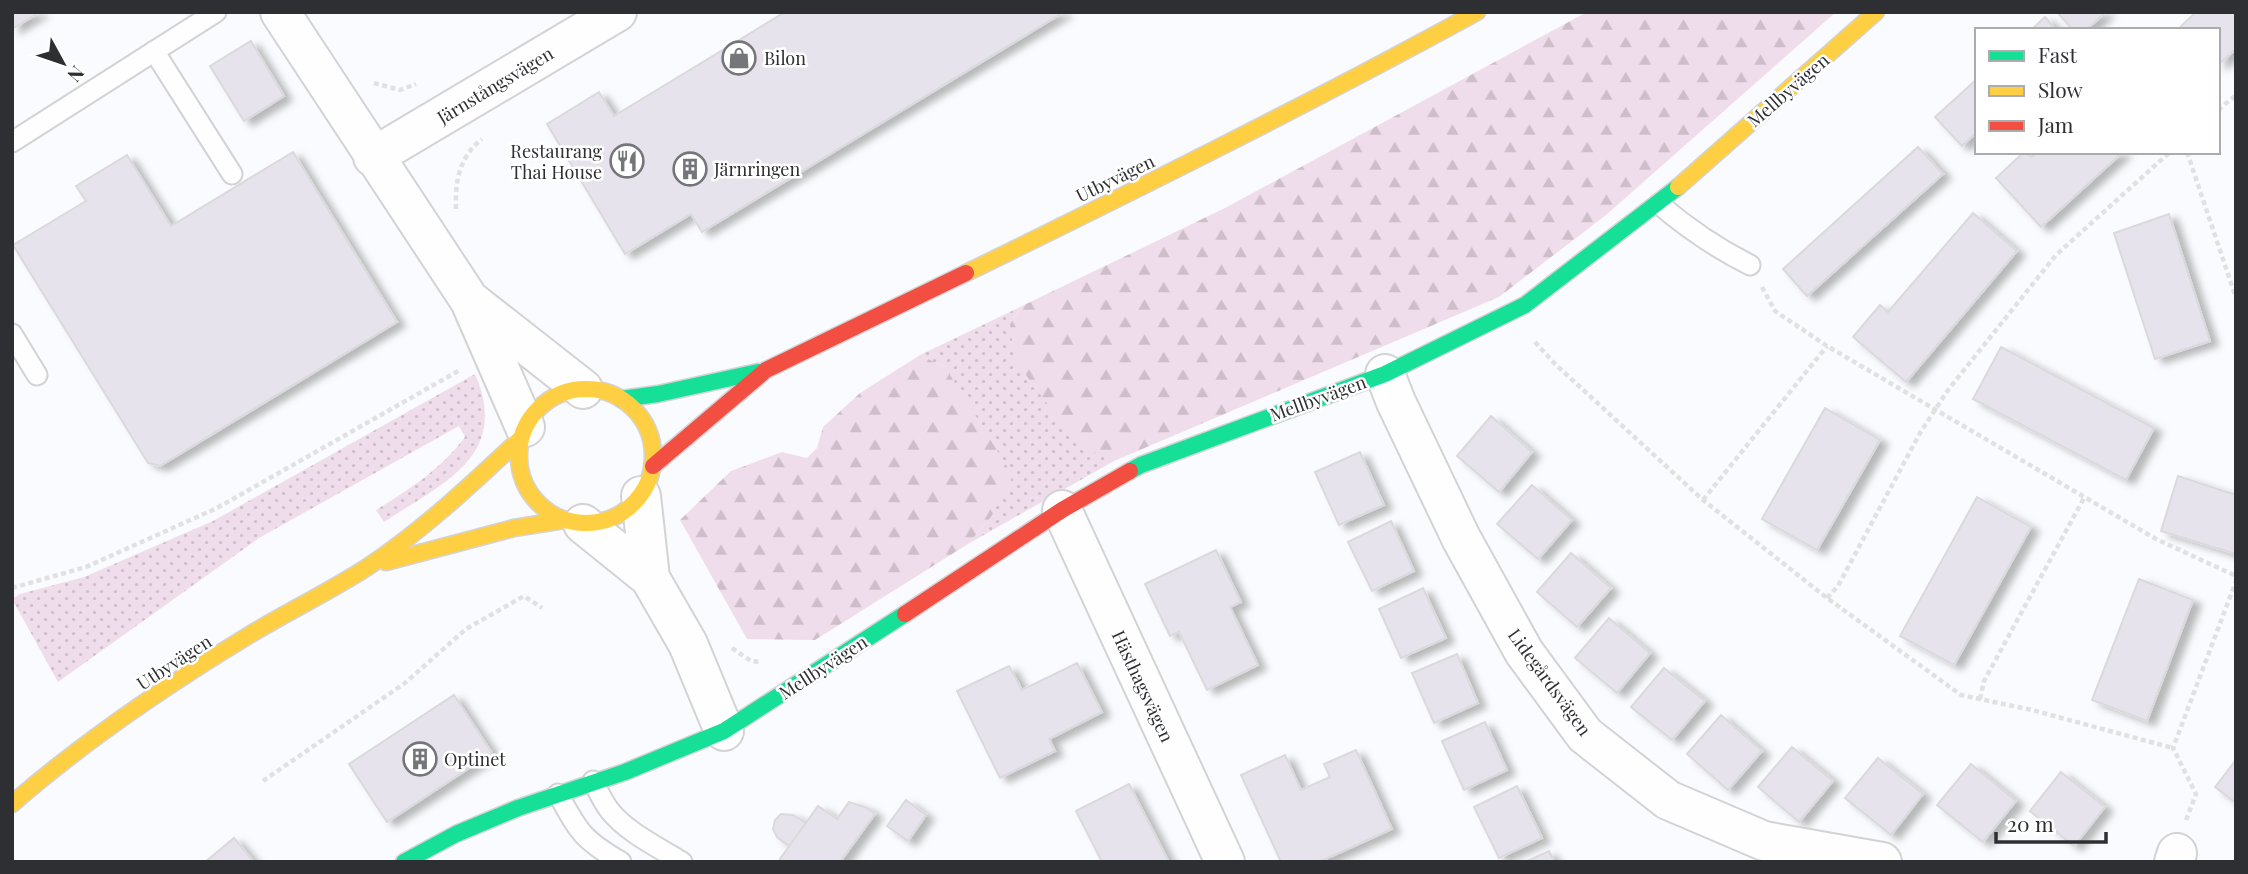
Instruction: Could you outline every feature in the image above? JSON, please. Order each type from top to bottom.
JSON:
[{"type":"main road","name":"Utbyvägen","points":[[12,804],[40,778],[145,704],[246,637],[367,567],[452,501],[523,433],[539,408],[559,394],[583,389],[603,391],[621,399],[658,394],[766,370],[1188,164],[1477,12]]},
{"type":"main road","name":"Mellbyvägen","points":[[404,862],[456,834],[593,781],[650,763],[724,731],[1062,510],[1141,465],[1385,374],[1525,305],[1659,204],[1876,12]]},
{"type":"main road","name":"Utbyvägen","points":[[367,567],[514,528],[599,522],[615,517],[629,508],[647,481],[766,370]]},
{"type":"main road","points":[[621,399],[636,412],[647,428],[652,446],[647,481]]},
{"type":"main road","points":[[523,433],[518,458],[522,478],[531,496],[545,510],[573,522]]},
{"type":"street","points":[[280,12],[470,301],[523,433]]},
{"type":"street","name":"Järnstångsvägen","points":[[373,157],[617,12]]},
{"type":"street","points":[[470,301],[583,389]]},
{"type":"street","name":"Lidegårdsvägen","points":[[1385,374],[1413,439],[1473,561],[1524,652],[1585,735],[1668,800],[1764,841],[1882,862]]},
{"type":"street","points":[[647,481],[650,578]]},
{"type":"street","name":"Hästhagsvägen","points":[[1062,510],[1224,862]]},
{"type":"street","points":[[573,522],[650,578],[688,644],[724,731]]},
{"type":"lane","points":[[12,142],[216,12]]},
{"type":"lane","points":[[154,51],[232,174]]},
{"type":"lane","points":[[1659,204],[1718,249],[1750,265]]},
{"type":"lane","points":[[12,334],[37,375]]},
{"type":"lane","points":[[593,781],[608,809],[618,819],[682,862]]},
{"type":"lane","points":[[558,794],[578,831],[598,849],[621,862]]},
{"type":"path","points":[[369,79],[376,84],[400,90],[425,81]]},
{"type":"path","points":[[2220,108],[2236,95]]},
{"type":"path","points":[[456,212],[455,184],[464,159],[478,142],[490,133],[470,101]]},
{"type":"path","points":[[1826,598],[1838,586],[1920,433],[1948,390],[2056,255],[2168,154]]},
{"type":"path","points":[[2188,154],[2236,298]]},
{"type":"path","points":[[1750,265],[1775,311],[1827,346],[2156,539],[2236,578],[2172,748]]},
{"type":"path","points":[[1528,334],[1555,364],[1703,500],[1826,598],[1961,695],[2172,748],[2196,794],[2190,804],[2175,858]]},
{"type":"path","points":[[1703,500],[1827,346]]},
{"type":"path","points":[[12,588],[86,567],[217,508],[467,366]]},
{"type":"path","points":[[1980,699],[1984,681],[2084,498]]},
{"type":"path","points":[[263,781],[405,683],[466,629],[524,596],[542,608]]},
{"type":"path","points":[[729,646],[751,661],[763,662]]},
{"type":"green space","points":[[1587,12],[1836,12],[1606,215],[1499,297],[1114,461],[1078,445],[1014,359],[1010,324],[1022,306],[1225,208]]},
{"type":"green space","points":[[1022,306],[1010,324],[1114,461],[968,544],[991,517],[945,367],[920,355]]},
{"type":"green space","points":[[920,355],[945,367],[1013,476],[991,517],[968,544],[815,640],[747,639],[680,520],[731,471],[782,452],[807,458],[817,448],[823,427],[860,393]]},
{"type":"green space","points":[[475,374],[484,403],[484,427],[477,447],[465,464],[448,480],[384,522],[376,510],[413,486],[446,459],[465,437],[459,426],[259,538],[58,682],[12,599],[20,594],[84,577],[213,521]]},
{"type":"building","points":[[12,12],[40,12],[12,29]]},
{"type":"building","name":"Järnringen","points":[[785,12],[1064,12],[702,232],[691,214],[625,254],[547,124],[599,92],[614,116]]},
{"type":"building","points":[[2057,12],[2106,12],[2088,28],[2071,28]]},
{"type":"building","points":[[2196,12],[2236,12],[2236,49],[2220,63],[2220,28],[2179,28]]},
{"type":"building","points":[[2045,17],[2054,28],[2033,28]]},
{"type":"building","points":[[251,41],[284,96],[244,121],[210,66]]},
{"type":"building","points":[[1975,81],[1975,134],[1962,146],[1935,117]]},
{"type":"building","points":[[1918,147],[1943,174],[1807,296],[1783,269]]},
{"type":"building","points":[[293,152],[397,322],[160,466],[148,463],[13,245],[86,201],[76,186],[127,155],[171,226]]},
{"type":"building","points":[[2022,154],[2032,157],[2035,154],[2121,154],[2041,227],[1996,178]]},
{"type":"building","points":[[1973,213],[2017,251],[1906,382],[1853,337],[1880,305],[1888,312]]},
{"type":"building","points":[[2169,214],[2210,341],[2155,359],[2114,233]]},
{"type":"building","points":[[2001,347],[2154,428],[2126,480],[1973,399]]},
{"type":"building","points":[[1825,408],[1880,440],[1817,550],[1762,519]]},
{"type":"building","points":[[1491,416],[1532,452],[1499,492],[1457,456]]},
{"type":"building","points":[[1360,452],[1384,505],[1339,525],[1315,472]]},
{"type":"building","points":[[2178,476],[2236,495],[2236,554],[2161,531]]},
{"type":"building","points":[[1532,485],[1572,520],[1538,559],[1497,524]]},
{"type":"building","points":[[1977,497],[2031,527],[1954,665],[1900,636]]},
{"type":"building","points":[[1391,521],[1414,571],[1372,591],[1348,542]]},
{"type":"building","points":[[1216,550],[1241,602],[1230,607],[1258,665],[1207,690],[1179,632],[1170,636],[1145,584]]},
{"type":"building","points":[[1571,553],[1611,588],[1577,627],[1537,592]]},
{"type":"building","points":[[2139,579],[2193,600],[2147,721],[2092,700]]},
{"type":"building","points":[[1423,588],[1446,638],[1401,658],[1379,609]]},
{"type":"building","points":[[1609,618],[1650,653],[1617,693],[1575,658]]},
{"type":"building","points":[[1457,654],[1478,703],[1434,723],[1412,673]]},
{"type":"building","points":[[1077,663],[1102,712],[1049,739],[1055,751],[1000,778],[957,691],[1009,666],[1022,690]]},
{"type":"building","points":[[1664,668],[1705,701],[1672,740],[1631,707]]},
{"type":"building","name":"Optinet","points":[[454,695],[492,753],[387,822],[349,764]]},
{"type":"building","points":[[1721,715],[1762,751],[1728,790],[1687,754]]},
{"type":"building","points":[[1485,722],[1507,770],[1464,790],[1442,741]]},
{"type":"building","points":[[1792,747],[1833,781],[1799,822],[1758,787]]},
{"type":"building","points":[[1356,750],[1392,829],[1319,862],[1281,862],[1241,775],[1285,755],[1301,790],[1330,777],[1324,764]]},
{"type":"building","points":[[1878,758],[1923,794],[1891,835],[1845,798]]},
{"type":"building","points":[[2236,760],[2236,803],[2215,787]]},
{"type":"building","points":[[1971,764],[2016,801],[1983,842],[1937,805]]},
{"type":"building","points":[[2061,772],[2105,807],[2074,846],[2030,811]]},
{"type":"building","points":[[1129,784],[1169,862],[1102,862],[1076,811]]},
{"type":"building","points":[[1517,786],[1542,838],[1499,858],[1474,807]]},
{"type":"building","points":[[906,800],[926,815],[908,841],[887,826]]},
{"type":"building","points":[[849,802],[875,814],[840,862],[783,862],[780,859],[818,806],[837,819]]},
{"type":"building","points":[[781,814],[793,815],[806,823],[789,846],[777,837],[773,829],[775,820]]},
{"type":"building","points":[[234,838],[254,862],[205,862]]},
{"type":"building","points":[[1549,851],[1554,862],[1525,862]]},
{"type":"traffic: fast","points":[[1130,471],[1385,374],[1525,305],[1678,187]]},
{"type":"traffic: fast","points":[[621,399],[658,394],[758,372]]},
{"type":"traffic: fast","points":[[404,862],[456,834],[518,808],[625,772],[724,731],[905,614]]},
{"type":"traffic: slow","points":[[966,273],[1223,146],[1477,12]]},
{"type":"traffic: slow","points":[[1678,187],[1876,12]]},
{"type":"traffic: slow","points":[[586,389],[612,394],[633,409],[648,430],[653,456],[648,482],[633,503],[612,518],[586,523],[560,518],[539,503],[524,482],[519,456],[524,430],[539,409],[560,394],[586,389]]},
{"type":"traffic: slow","points":[[12,804],[67,758],[155,695],[246,637],[387,554],[446,506],[521,438]]},
{"type":"traffic: slow","points":[[386,562],[514,528],[564,520]]},
{"type":"traffic: jam","points":[[653,466],[766,370],[966,273]]},
{"type":"traffic: jam","points":[[905,614],[1062,510],[1130,471]]},
{"type":"place","name":"Bilon","points":[[739,58]]},
{"type":"place","name":"Restaurang Thai House","points":[[627,161]]},
{"type":"place","name":"Järnringen","points":[[690,169]]},
{"type":"place","name":"Optinet","points":[[420,759]]}]
